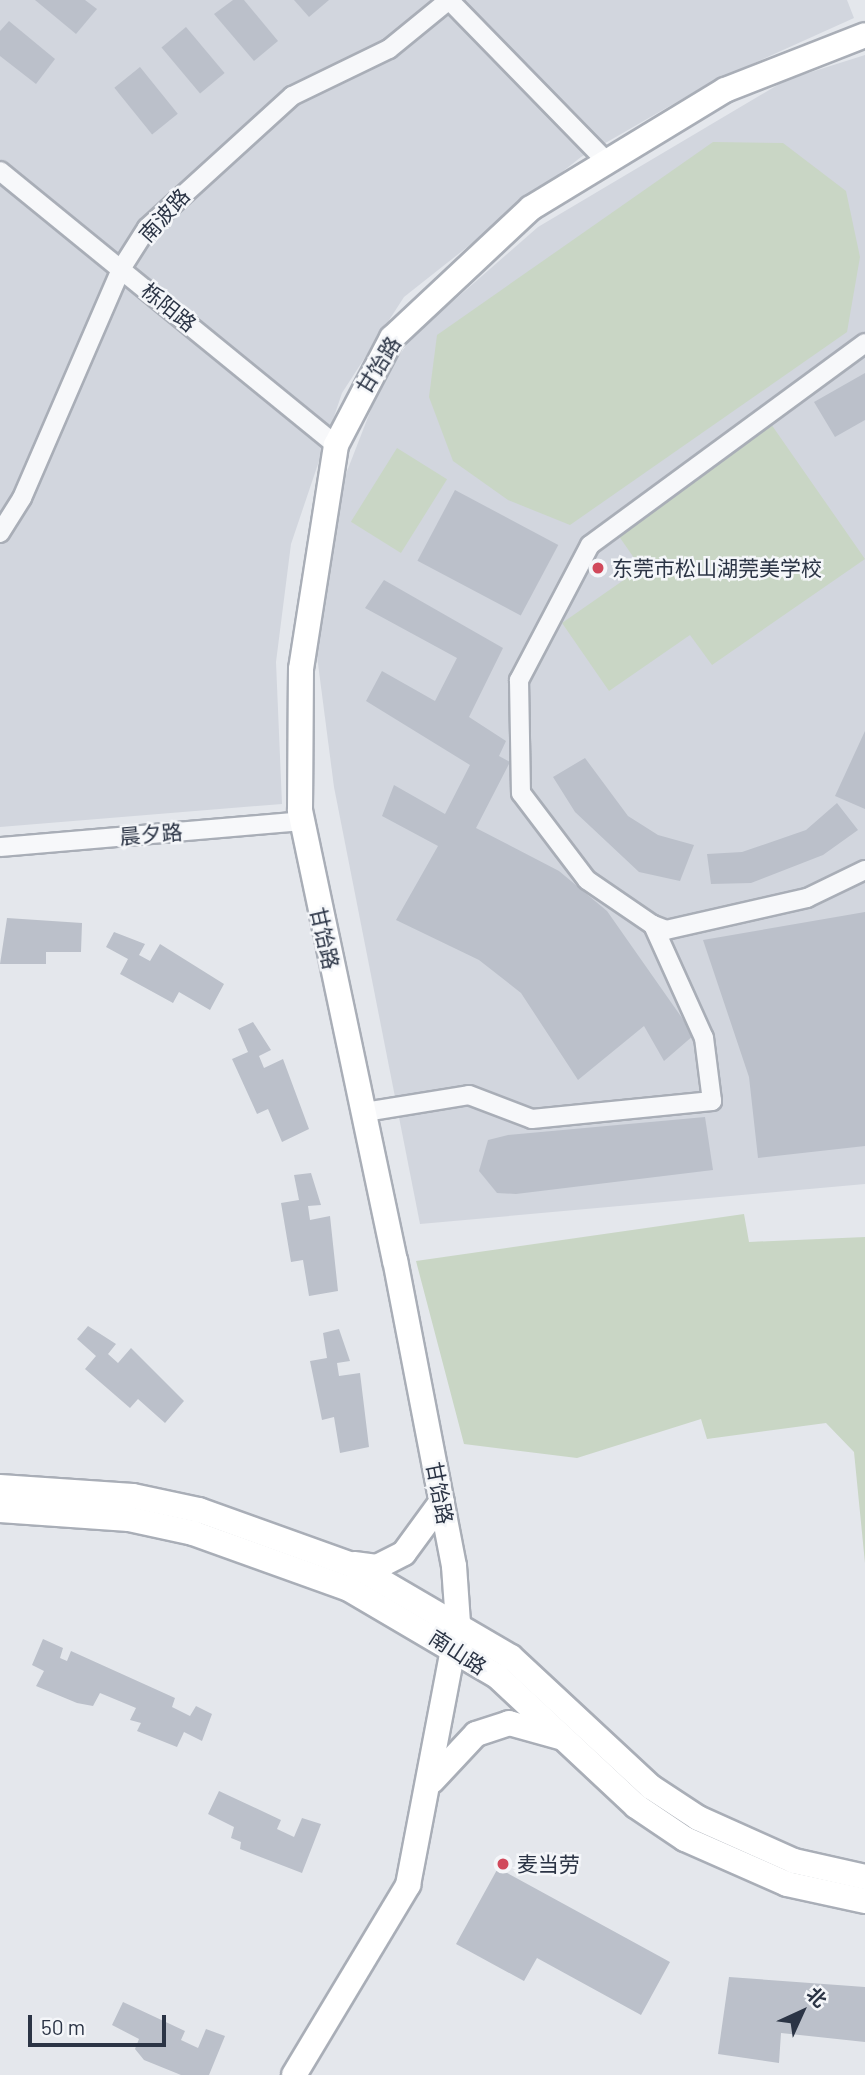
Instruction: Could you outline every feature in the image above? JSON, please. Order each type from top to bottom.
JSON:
[{"type":"street","points":[[449,0],[605,160]]},
{"type":"street","name":"南波路","points":[[0,533],[22,498],[121,269],[147,228],[292,96],[389,49],[449,0]]},
{"type":"street","name":"甘饴路","points":[[294,2075],[408,1885],[458,1623],[442,1501],[365,1112],[302,821],[301,669],[337,445],[374,366],[415,313],[499,234],[605,160],[724,90],[865,35]]},
{"type":"street","name":"栎阳路","points":[[0,171],[337,445]]},
{"type":"street","points":[[865,343],[590,545],[519,680],[521,793],[587,880],[653,925],[666,930],[807,898],[865,870]]},
{"type":"street","name":"晨夕路","points":[[0,847],[302,821]]},
{"type":"street","points":[[365,1112],[469,1095],[532,1119],[712,1101],[704,1038],[653,925]]},
{"type":"street","name":"南山路","points":[[0,1487],[172,1504],[346,1562],[458,1623],[511,1657],[651,1787],[698,1818],[794,1861],[865,1877]]},
{"type":"street","points":[[346,1562],[377,1567],[404,1553],[442,1501]]},
{"type":"street","name":"南山路","points":[[0,1510],[129,1520],[206,1538],[347,1588],[497,1676],[636,1806],[685,1839],[787,1884],[865,1901]]},
{"type":"street","points":[[427,1788],[476,1734],[509,1723],[569,1741]]},
{"type":"shaded area","points":[[0,0],[847,0],[854,18],[708,84],[581,157],[404,297],[342,393],[291,544],[276,662],[282,804],[0,827]]},
{"type":"shaded area","name":"东莞市松山湖莞美学校","points":[[865,55],[865,1184],[420,1224],[334,787],[317,656],[344,479],[382,381],[411,338],[538,227],[786,80]]},
{"type":"green space","points":[[713,142],[783,143],[846,191],[860,257],[847,332],[570,525],[508,500],[453,461],[429,397],[437,335]]},
{"type":"green space","points":[[771,424],[865,559],[712,665],[690,635],[609,691],[562,623],[641,568],[616,532]]},
{"type":"green space","points":[[397,448],[447,479],[401,553],[351,522]]},
{"type":"green space","points":[[744,1214],[749,1242],[865,1237],[865,1563],[854,1452],[826,1423],[707,1439],[701,1419],[577,1458],[464,1444],[416,1261]]},
{"type":"building","points":[[35,0],[85,0],[97,9],[76,34]]},
{"type":"building","points":[[233,0],[244,0],[278,41],[254,61],[214,14]]},
{"type":"building","points":[[294,0],[329,0],[309,17]]},
{"type":"building","points":[[9,21],[55,59],[36,84],[0,56],[0,31]]},
{"type":"building","points":[[186,27],[225,73],[200,94],[161,48]]},
{"type":"building","points":[[140,67],[178,114],[152,134],[114,88]]},
{"type":"building","points":[[865,373],[865,420],[835,437],[814,402]]},
{"type":"building","points":[[455,490],[558,545],[521,616],[417,561]]},
{"type":"building","points":[[384,580],[503,648],[469,717],[506,741],[499,756],[510,762],[476,828],[559,871],[607,911],[694,1035],[664,1061],[644,1026],[578,1080],[521,993],[479,960],[396,920],[438,846],[382,816],[394,785],[445,814],[470,765],[366,701],[382,671],[435,701],[457,658],[365,608]]},
{"type":"building","points":[[865,731],[865,809],[835,796]]},
{"type":"building","points":[[585,758],[628,816],[658,835],[694,845],[680,881],[639,872],[575,812],[553,777]]},
{"type":"building","points":[[837,803],[858,830],[823,855],[751,883],[711,884],[707,854],[742,852],[806,830]]},
{"type":"building","points":[[865,912],[865,1146],[758,1158],[749,1077],[703,940]]},
{"type":"building","points":[[7,918],[82,923],[81,952],[46,952],[46,964],[0,964]]},
{"type":"building","points":[[114,932],[145,944],[139,955],[150,961],[160,944],[224,984],[210,1010],[179,992],[173,1003],[120,974],[128,959],[106,947]]},
{"type":"building","points":[[253,1022],[271,1050],[259,1056],[264,1068],[283,1059],[309,1129],[282,1142],[268,1109],[257,1114],[232,1059],[248,1052],[238,1029]]},
{"type":"building","points":[[705,1117],[713,1170],[516,1194],[497,1193],[479,1171],[488,1140],[508,1135]]},
{"type":"building","points":[[311,1173],[321,1205],[308,1206],[310,1220],[330,1216],[338,1291],[309,1296],[303,1260],[291,1262],[281,1203],[299,1200],[294,1175]]},
{"type":"building","points":[[88,1326],[116,1344],[108,1354],[118,1363],[131,1348],[184,1401],[165,1423],[138,1399],[130,1408],[85,1369],[96,1356],[77,1339]]},
{"type":"building","points":[[339,1329],[350,1361],[337,1363],[339,1376],[360,1373],[369,1447],[340,1453],[334,1417],[322,1420],[310,1361],[327,1358],[323,1333]]},
{"type":"building","points":[[43,1639],[63,1648],[60,1658],[67,1661],[71,1651],[175,1698],[172,1707],[190,1716],[196,1706],[212,1714],[202,1741],[184,1732],[177,1747],[137,1731],[141,1723],[130,1720],[136,1708],[100,1693],[93,1706],[77,1703],[36,1686],[44,1671],[32,1665]]},
{"type":"building","points":[[219,1791],[281,1820],[277,1829],[294,1837],[302,1818],[321,1824],[302,1873],[240,1849],[241,1842],[231,1838],[234,1827],[208,1814]]},
{"type":"building","points":[[498,1868],[670,1962],[641,2015],[537,1958],[524,1981],[456,1944]]},
{"type":"building","points":[[729,1977],[865,1987],[865,2042],[781,2033],[779,2063],[718,2054]]},
{"type":"building","points":[[123,2002],[185,2031],[181,2040],[198,2048],[206,2029],[225,2036],[209,2075],[181,2075],[144,2060],[135,2049],[139,2039],[112,2025]]},
{"type":"place","name":"东莞市松山湖莞美学校","points":[[598,568]]},
{"type":"place","name":"麦当劳","points":[[503,1864]]}]
